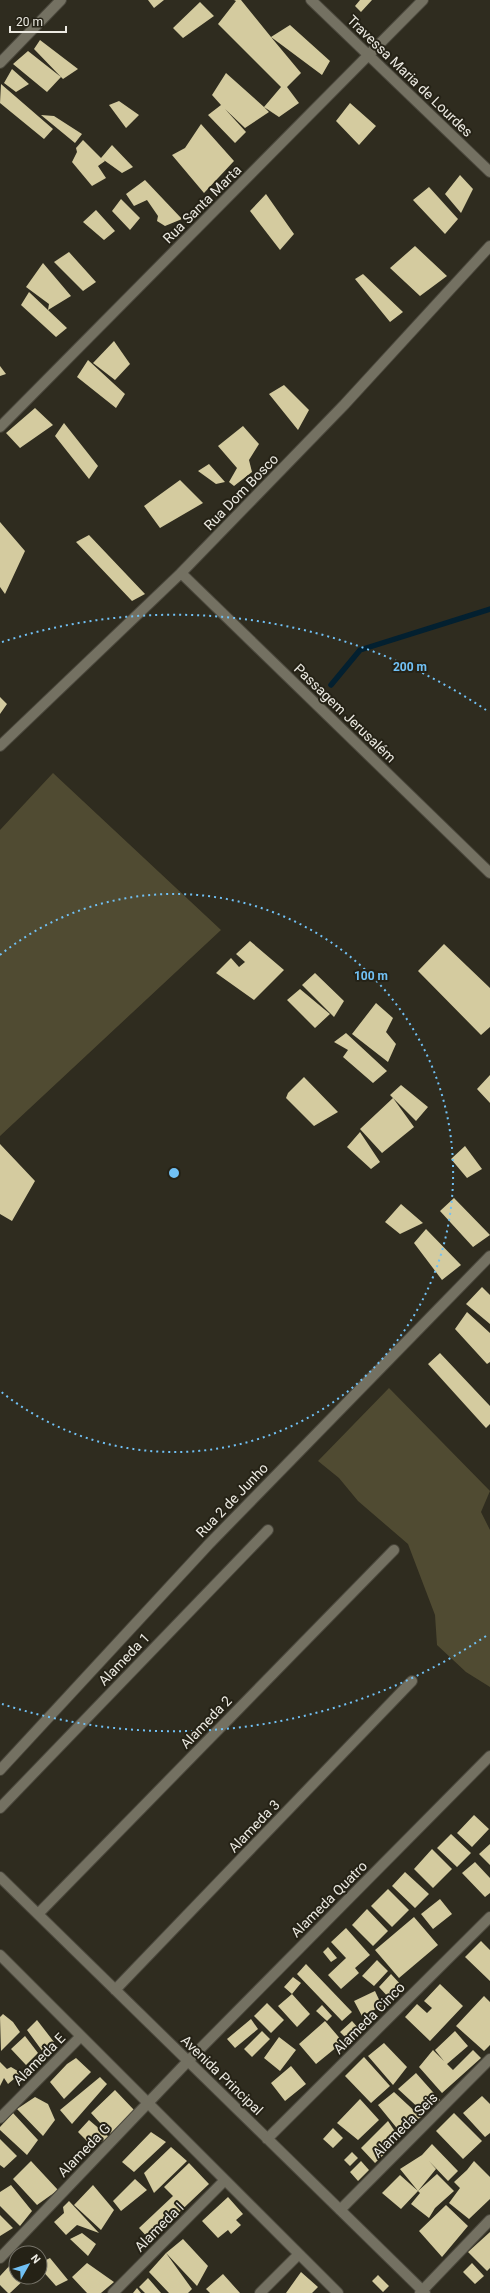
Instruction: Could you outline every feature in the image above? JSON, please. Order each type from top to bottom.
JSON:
[{"type":"street","points":[[0,63],[61,0]]},
{"type":"street","name":"Travessa Maria de Lourdes","points":[[311,0],[490,172]]},
{"type":"street","name":"Rua Santa Marta","points":[[0,427],[423,0]]},
{"type":"street","name":"Rua Dom Bosco","points":[[0,746],[181,573],[344,405],[490,246]]},
{"type":"street","name":"Passagem Jerusalém","points":[[181,573],[490,873]]},
{"type":"street","name":"Rua 2 de Junho","points":[[0,1770],[215,1538],[490,1256]]},
{"type":"street","name":"Alameda 1","points":[[0,1808],[268,1530]]},
{"type":"street","name":"Alameda 2","points":[[38,1914],[394,1550]]},
{"type":"street","name":"Alameda 3","points":[[115,1990],[412,1681]]},
{"type":"street","name":"Alameda Quatro","points":[[188,2061],[490,1756]]},
{"type":"street","name":"Avenida Principal","points":[[0,1877],[423,2292]]},
{"type":"street","name":"Alameda Cinco","points":[[267,2139],[490,1916]]},
{"type":"street","points":[[0,1956],[338,2293]]},
{"type":"street","name":"Alameda E","points":[[0,2118],[81,2036]]},
{"type":"street","name":"Alameda Seis","points":[[340,2210],[490,2059]]},
{"type":"street","name":"Alameda G","points":[[0,2258],[149,2104],[188,2061]]},
{"type":"street","name":"Alameda I","points":[[113,2293],[225,2180]]},
{"type":"street","points":[[423,2292],[490,2220]]},
{"type":"street","points":[[260,2293],[299,2254]]},
{"type":"shaded area","points":[[53,773],[221,930],[0,1136],[0,830]]},
{"type":"shaded area","points":[[389,1388],[490,1491],[481,1512],[490,1530],[490,1687],[466,1672],[437,1645],[435,1615],[408,1544],[358,1501],[339,1478],[318,1461]]},
{"type":"building","points":[[148,0],[164,0],[154,8]]},
{"type":"building","points":[[234,0],[241,0],[301,73],[287,87],[299,103],[279,117],[264,107],[281,87],[218,24],[236,1]]},
{"type":"building","points":[[360,0],[372,0],[361,12],[355,6]]},
{"type":"building","points":[[200,2],[214,16],[183,38],[173,28]]},
{"type":"building","points":[[290,25],[330,61],[322,75],[271,37]]},
{"type":"building","points":[[40,40],[78,69],[63,79],[34,49]]},
{"type":"building","points":[[28,51],[61,77],[47,92],[13,64]]},
{"type":"building","points":[[12,69],[29,84],[16,92],[4,83]]},
{"type":"building","points":[[226,73],[269,112],[245,128],[225,109],[246,132],[235,143],[208,115],[221,105],[212,95]]},
{"type":"building","points":[[1,84],[53,129],[44,139],[0,103]]},
{"type":"building","points":[[119,101],[139,115],[126,128],[109,105]]},
{"type":"building","points":[[350,103],[376,126],[359,145],[336,121]]},
{"type":"building","points":[[41,115],[54,116],[82,134],[75,143]]},
{"type":"building","points":[[201,124],[234,161],[204,193],[172,155],[185,148]]},
{"type":"building","points":[[83,140],[105,161],[98,166],[106,178],[92,186],[72,162],[77,152],[76,148]]},
{"type":"building","points":[[112,145],[133,167],[122,173],[101,158]]},
{"type":"building","points":[[460,175],[473,189],[461,213],[445,194]]},
{"type":"building","points":[[145,180],[182,219],[165,226],[157,221],[158,216],[147,200],[134,206],[126,194]]},
{"type":"building","points":[[429,187],[458,219],[445,234],[413,200]]},
{"type":"building","points":[[266,194],[294,234],[280,250],[250,211]]},
{"type":"building","points":[[121,199],[140,218],[130,230],[112,211]]},
{"type":"building","points":[[96,210],[115,231],[104,240],[83,222]]},
{"type":"building","points":[[415,246],[447,276],[420,296],[390,268]]},
{"type":"building","points":[[69,252],[96,282],[83,291],[54,262]]},
{"type":"building","points":[[43,263],[71,296],[48,310],[49,304],[26,287]]},
{"type":"building","points":[[363,274],[403,312],[390,322],[355,279]]},
{"type":"building","points":[[29,292],[67,328],[56,337],[21,305]]},
{"type":"building","points":[[114,341],[130,364],[115,380],[93,363]]},
{"type":"building","points":[[88,360],[125,394],[116,408],[77,377]]},
{"type":"building","points":[[0,366],[6,374],[0,376]]},
{"type":"building","points":[[284,385],[309,410],[298,430],[269,394]]},
{"type":"building","points":[[35,408],[53,425],[20,448],[6,433]]},
{"type":"building","points":[[64,423],[98,466],[89,479],[55,436]]},
{"type":"building","points":[[243,426],[259,444],[249,460],[252,472],[234,486],[229,482],[237,468],[218,446]]},
{"type":"building","points":[[209,464],[225,482],[216,484],[198,471]]},
{"type":"building","points":[[180,480],[203,503],[160,528],[144,506]]},
{"type":"building","points":[[0,522],[25,551],[5,594],[0,587]]},
{"type":"building","points":[[89,535],[145,594],[132,601],[76,542]]},
{"type":"building","points":[[0,697],[7,704],[0,714]]},
{"type":"building","points":[[250,941],[284,970],[254,1000],[216,973],[231,958],[239,967],[245,962],[236,954]]},
{"type":"building","points":[[444,944],[490,988],[490,1027],[481,1035],[418,971]]},
{"type":"building","points":[[315,973],[344,1001],[334,1017],[302,985]]},
{"type":"building","points":[[300,989],[330,1014],[315,1028],[287,1000]]},
{"type":"building","points":[[376,1003],[393,1018],[386,1032],[396,1044],[388,1062],[352,1034]]},
{"type":"building","points":[[346,1033],[387,1071],[373,1083],[343,1057],[348,1050],[334,1042]]},
{"type":"building","points":[[490,1075],[490,1103],[477,1089]]},
{"type":"building","points":[[304,1077],[338,1112],[314,1126],[286,1098],[288,1093]]},
{"type":"building","points":[[401,1085],[428,1107],[416,1121],[390,1095]]},
{"type":"building","points":[[393,1098],[414,1127],[382,1153],[360,1129]]},
{"type":"building","points":[[360,1132],[380,1162],[371,1169],[347,1147]]},
{"type":"building","points":[[0,1144],[35,1181],[12,1221],[0,1214]]},
{"type":"building","points":[[465,1146],[482,1169],[467,1178],[451,1159]]},
{"type":"building","points":[[454,1198],[490,1235],[473,1247],[440,1211]]},
{"type":"building","points":[[401,1204],[423,1223],[400,1234],[385,1222]]},
{"type":"building","points":[[426,1229],[461,1265],[442,1280],[414,1243]]},
{"type":"building","points":[[482,1287],[490,1295],[490,1324],[466,1304]]},
{"type":"building","points":[[467,1312],[490,1333],[490,1362],[487,1364],[455,1329]]},
{"type":"building","points":[[440,1353],[490,1406],[490,1424],[486,1428],[428,1364]]},
{"type":"building","points":[[474,1815],[489,1829],[472,1847],[457,1833]]},
{"type":"building","points":[[451,1834],[471,1853],[457,1867],[437,1848]]},
{"type":"building","points":[[490,1844],[490,1865],[479,1854]]},
{"type":"building","points":[[432,1849],[452,1869],[433,1888],[414,1869]]},
{"type":"building","points":[[475,1862],[490,1878],[490,1893],[485,1897],[462,1873]]},
{"type":"building","points":[[405,1872],[429,1894],[415,1908],[392,1886]]},
{"type":"building","points":[[388,1889],[409,1910],[392,1927],[371,1906]]},
{"type":"building","points":[[440,1899],[452,1914],[433,1929],[421,1914]]},
{"type":"building","points":[[367,1909],[388,1931],[373,1946],[352,1925]]},
{"type":"building","points":[[414,1917],[438,1945],[399,1978],[375,1950]]},
{"type":"building","points":[[346,1928],[370,1955],[355,1968],[359,1973],[341,1989],[328,1975],[346,1958],[331,1942]]},
{"type":"building","points":[[481,1941],[490,1950],[490,1981],[465,1957]]},
{"type":"building","points":[[328,1947],[337,1958],[331,1962],[323,1952]]},
{"type":"building","points":[[377,1960],[388,1971],[374,1986],[362,1976]]},
{"type":"building","points":[[306,1964],[352,2012],[342,2021],[297,1974]]},
{"type":"building","points":[[391,1974],[402,1986],[390,1999],[379,1987]]},
{"type":"building","points":[[293,1977],[301,1983],[292,1994],[284,1987]]},
{"type":"building","points":[[440,1984],[463,2006],[430,2041],[405,2017],[417,2004],[427,2013],[432,2008],[424,2001]]},
{"type":"building","points":[[375,1991],[382,2006],[362,2016],[354,2001]]},
{"type":"building","points":[[292,1994],[310,2014],[297,2027],[278,2006]]},
{"type":"building","points":[[484,1996],[490,2002],[490,2045],[484,2051],[456,2026]]},
{"type":"building","points":[[267,2003],[284,2020],[271,2033],[254,2016]]},
{"type":"building","points":[[322,2005],[332,2016],[327,2021],[316,2011]]},
{"type":"building","points":[[3,2014],[13,2022],[20,2032],[1,2051],[0,2017]]},
{"type":"building","points":[[251,2019],[258,2029],[235,2048],[227,2039]]},
{"type":"building","points":[[37,2020],[54,2042],[43,2052],[27,2030]]},
{"type":"building","points":[[325,2021],[343,2042],[316,2064],[299,2044]]},
{"type":"building","points":[[352,2021],[359,2029],[348,2040],[340,2032]]},
{"type":"building","points":[[262,2031],[270,2039],[252,2057],[244,2049]]},
{"type":"building","points":[[455,2031],[468,2046],[447,2064],[453,2070],[473,2050],[481,2058],[442,2093],[419,2067],[433,2050],[444,2061],[435,2050]]},
{"type":"building","points":[[25,2036],[38,2053],[26,2065],[11,2049]]},
{"type":"building","points":[[279,2037],[296,2050],[280,2071],[264,2058]]},
{"type":"building","points":[[384,2043],[407,2067],[393,2085],[368,2056]]},
{"type":"building","points":[[364,2057],[390,2086],[371,2103],[345,2076]]},
{"type":"building","points":[[76,2058],[91,2072],[64,2099],[50,2082],[67,2064]]},
{"type":"building","points":[[0,2062],[7,2069],[11,2067],[21,2073],[8,2084],[4,2078],[0,2086]]},
{"type":"building","points":[[291,2066],[306,2084],[285,2101],[271,2083]]},
{"type":"building","points":[[416,2073],[440,2100],[423,2112],[398,2089]]},
{"type":"building","points":[[100,2077],[107,2084],[72,2124],[60,2110]]},
{"type":"building","points":[[115,2090],[135,2111],[110,2134],[91,2113]]},
{"type":"building","points":[[394,2092],[421,2117],[400,2132],[378,2105]]},
{"type":"building","points":[[482,2096],[490,2104],[490,2133],[485,2137],[463,2113]]},
{"type":"building","points":[[35,2097],[48,2104],[55,2120],[43,2136],[17,2109]]},
{"type":"building","points":[[360,2099],[379,2120],[358,2140],[337,2123]]},
{"type":"building","points":[[13,2113],[38,2140],[27,2155],[0,2130],[0,2127]]},
{"type":"building","points":[[454,2113],[482,2141],[463,2159],[436,2131]]},
{"type":"building","points":[[89,2120],[109,2137],[93,2147],[78,2132]]},
{"type":"building","points":[[388,2121],[400,2139],[375,2163],[361,2148]]},
{"type":"building","points":[[333,2128],[343,2138],[333,2148],[323,2139]]},
{"type":"building","points":[[151,2132],[166,2142],[134,2172],[122,2162]]},
{"type":"building","points":[[0,2139],[17,2156],[4,2168],[0,2165]]},
{"type":"building","points":[[432,2144],[458,2171],[448,2181],[429,2161],[436,2169],[418,2191],[400,2169],[422,2155]]},
{"type":"building","points":[[171,2147],[187,2161],[154,2193],[144,2173]]},
{"type":"building","points":[[352,2152],[358,2158],[350,2166],[344,2160]]},
{"type":"building","points":[[31,2161],[58,2190],[37,2205],[13,2179]]},
{"type":"building","points":[[361,2161],[369,2170],[358,2181],[350,2172]]},
{"type":"building","points":[[474,2161],[490,2177],[490,2199],[469,2219],[449,2203],[460,2188],[454,2182]]},
{"type":"building","points":[[189,2163],[209,2184],[150,2240],[139,2228],[173,2196],[164,2187]]},
{"type":"building","points":[[437,2174],[454,2191],[435,2208],[429,2218],[411,2204],[420,2193],[418,2191]]},
{"type":"building","points":[[400,2175],[418,2191],[401,2209],[382,2193]]},
{"type":"building","points":[[135,2179],[147,2190],[121,2211],[113,2201]]},
{"type":"building","points":[[11,2185],[32,2211],[20,2226],[0,2206],[0,2192]]},
{"type":"building","points":[[93,2185],[114,2210],[101,2230],[74,2205]]},
{"type":"building","points":[[228,2197],[243,2214],[236,2220],[241,2225],[231,2234],[228,2230],[218,2238],[202,2221]]},
{"type":"building","points":[[69,2201],[99,2233],[77,2225],[66,2235],[54,2222],[64,2213],[63,2207]]},
{"type":"building","points":[[446,2205],[468,2226],[442,2257],[419,2231]]},
{"type":"building","points":[[0,2215],[13,2228],[0,2236]]},
{"type":"building","points":[[490,2232],[490,2268],[487,2271],[468,2252]]},
{"type":"building","points":[[82,2233],[96,2244],[88,2256],[70,2239]]},
{"type":"building","points":[[183,2239],[208,2266],[197,2286],[166,2253]]},
{"type":"building","points":[[166,2253],[192,2289],[188,2293],[169,2293],[149,2272]]},
{"type":"building","points":[[50,2258],[68,2280],[56,2286],[48,2277],[48,2259]]},
{"type":"building","points":[[87,2263],[114,2282],[101,2293],[87,2293],[72,2277]]},
{"type":"building","points":[[472,2263],[484,2276],[475,2284],[463,2272]]},
{"type":"building","points":[[8,2267],[8,2285],[19,2285],[10,2293],[8,2293],[0,2285],[0,2276]]},
{"type":"building","points":[[301,2272],[318,2287],[312,2293],[286,2293]]},
{"type":"building","points":[[223,2274],[240,2293],[210,2293],[206,2289]]},
{"type":"building","points":[[378,2275],[389,2286],[383,2292],[372,2281]]},
{"type":"building","points":[[148,2278],[161,2293],[145,2293],[139,2287]]},
{"type":"building","points":[[137,2288],[141,2293],[133,2293]]},
{"type":"waterway","points":[[331,685],[360,650],[490,609]]}]
